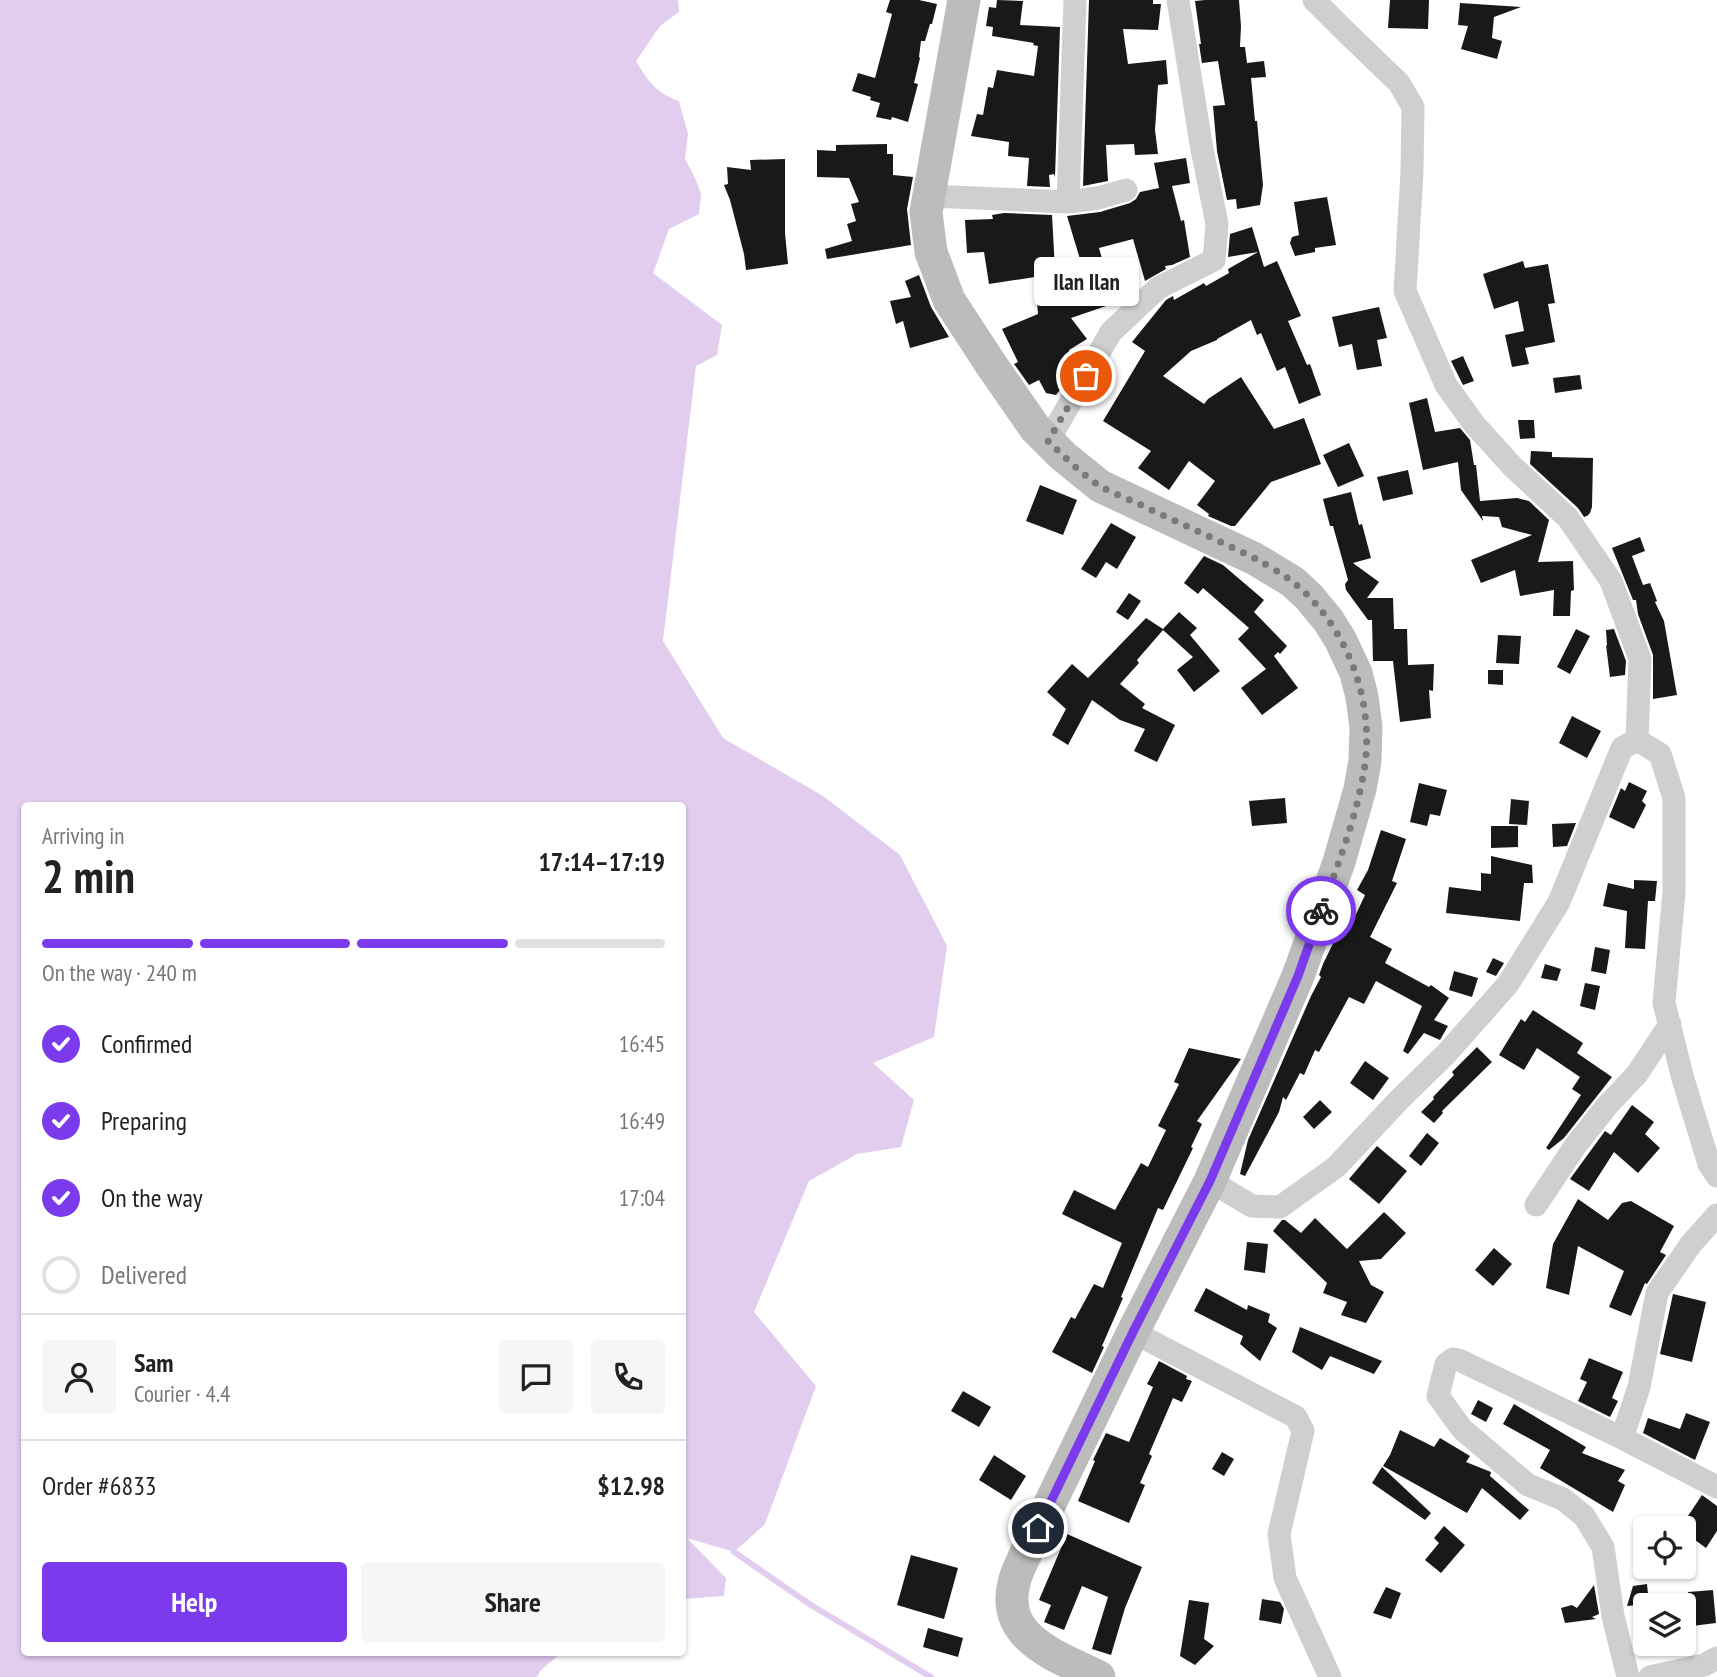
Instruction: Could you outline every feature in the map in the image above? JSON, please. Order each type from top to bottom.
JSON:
[{"type":"main road","points":[[964,0],[926,212],[931,252],[949,300],[1035,428],[1100,486],[1255,559],[1293,582],[1315,604],[1340,639],[1356,673],[1366,727],[1365,761],[1360,789],[1339,862],[1298,976],[1210,1181],[1133,1332],[1014,1582],[1013,1611],[1026,1636],[1036,1645],[1099,1677]]},
{"type":"street","points":[[1068,202],[1075,0]]},
{"type":"street","points":[[1048,441],[1111,332],[1158,288],[1214,260],[1217,223],[1201,144],[1178,0]]},
{"type":"street","points":[[1314,0],[1399,83],[1413,107],[1405,291],[1446,385],[1474,424],[1513,467],[1568,518],[1611,581],[1640,659],[1637,740]]},
{"type":"street","points":[[929,196],[1068,202],[1098,198],[1126,190]]},
{"type":"street","points":[[1637,740],[1660,754],[1674,797],[1674,892],[1664,1003],[1683,1079],[1709,1164],[1717,1176]]},
{"type":"street","points":[[1210,1181],[1252,1206],[1280,1207],[1336,1167],[1447,1053],[1508,984],[1559,902],[1622,748],[1637,740]]},
{"type":"street","points":[[1536,1205],[1576,1145],[1637,1074],[1670,1024]]},
{"type":"street","points":[[1622,1438],[1639,1387],[1657,1293],[1691,1244],[1717,1215]]},
{"type":"street","points":[[1133,1332],[1296,1418],[1303,1431],[1279,1534],[1285,1578],[1330,1677]]},
{"type":"street","points":[[1628,1677],[1613,1616],[1603,1548],[1584,1516],[1563,1499],[1528,1485],[1462,1429],[1438,1396],[1446,1364],[1453,1359],[1459,1360],[1717,1487]]},
{"type":"street","points":[[1650,1677],[1704,1665],[1717,1658]]},
{"type":"shaded area","points":[[0,0],[678,0],[679,12],[660,26],[636,61],[653,86],[679,101],[688,134],[685,159],[701,194],[699,214],[669,229],[653,273],[722,325],[717,355],[696,366],[663,641],[723,738],[823,796],[900,855],[947,946],[934,1037],[873,1063],[914,1100],[901,1147],[857,1154],[809,1181],[754,1312],[816,1386],[765,1524],[734,1552],[687,1538],[726,1578],[724,1596],[686,1599],[686,802],[21,802],[21,1656],[557,1656],[537,1677],[0,1677]]},
{"type":"building","points":[[890,0],[919,0],[937,4],[925,41],[921,41],[914,83],[918,84],[908,122],[892,117],[891,120],[876,117],[880,103],[852,91],[858,73],[875,78],[892,14],[886,12]]},
{"type":"building","points":[[997,0],[1023,1],[1020,25],[1060,27],[1055,177],[1054,174],[1049,175],[1050,187],[1027,186],[1029,158],[1008,156],[1009,142],[971,136],[977,114],[983,115],[988,87],[993,88],[997,70],[1034,76],[1038,46],[992,36],[993,27],[986,26],[989,7],[996,8]]},
{"type":"building","points":[[1089,0],[1153,0],[1153,4],[1161,4],[1158,30],[1123,29],[1128,64],[1166,60],[1168,84],[1158,85],[1155,130],[1158,154],[1135,155],[1134,144],[1106,145],[1108,181],[1083,186]]},
{"type":"building","points":[[1239,0],[1240,47],[1245,47],[1247,63],[1264,61],[1266,77],[1251,78],[1263,185],[1260,205],[1237,209],[1236,199],[1227,200],[1217,151],[1213,106],[1225,105],[1218,61],[1202,63],[1199,44],[1195,1]]},
{"type":"building","points":[[1390,0],[1429,0],[1428,29],[1388,28]]},
{"type":"building","points":[[1460,3],[1521,7],[1494,17],[1492,38],[1502,41],[1497,59],[1461,49],[1468,26],[1458,25]]},
{"type":"building","points":[[887,144],[887,154],[893,154],[893,175],[913,177],[907,209],[911,245],[827,259],[825,249],[852,241],[847,224],[856,221],[851,204],[859,202],[849,178],[817,177],[817,150],[836,151],[836,145]]},
{"type":"building","points":[[1186,158],[1190,183],[1172,186],[1181,221],[1184,220],[1190,257],[1165,266],[1166,269],[1145,281],[1133,239],[1099,248],[1115,303],[1071,318],[1087,339],[1069,350],[1076,364],[1056,395],[1046,393],[1039,380],[1029,385],[1014,364],[1018,362],[1002,329],[1038,314],[1035,277],[989,284],[984,252],[967,253],[965,220],[993,219],[992,215],[1004,213],[1052,215],[1057,306],[1092,299],[1067,216],[1100,212],[1130,203],[1140,192],[1159,188],[1154,163]]},
{"type":"building","points":[[785,159],[785,233],[788,264],[746,270],[724,185],[728,184],[727,167],[751,170],[750,160]]},
{"type":"building","points":[[1327,197],[1336,245],[1315,248],[1315,252],[1295,256],[1290,243],[1292,237],[1299,235],[1294,202]]},
{"type":"building","points":[[1252,227],[1264,267],[1277,261],[1301,316],[1288,321],[1307,365],[1310,364],[1321,395],[1299,404],[1285,367],[1277,371],[1261,333],[1257,335],[1251,320],[1217,340],[1191,351],[1163,376],[1204,404],[1241,377],[1274,429],[1304,418],[1321,464],[1271,482],[1235,526],[1231,526],[1208,516],[1209,514],[1197,505],[1215,481],[1189,461],[1169,490],[1138,468],[1151,451],[1103,421],[1145,351],[1132,342],[1166,300],[1173,296],[1174,300],[1204,283],[1206,286],[1229,273],[1228,269],[1258,252],[1228,257],[1230,234]]},
{"type":"building","points":[[1523,261],[1525,268],[1548,264],[1555,303],[1548,304],[1555,342],[1525,348],[1529,364],[1512,367],[1505,335],[1524,331],[1518,301],[1494,309],[1483,274]]},
{"type":"building","points":[[919,275],[931,307],[949,337],[910,348],[903,321],[896,324],[890,301],[911,297],[905,281]]},
{"type":"building","points":[[1379,307],[1387,338],[1377,340],[1382,366],[1357,370],[1352,344],[1339,347],[1332,317]]},
{"type":"building","points":[[1463,356],[1474,381],[1463,385],[1451,361]]},
{"type":"building","points":[[1580,375],[1582,389],[1555,393],[1553,378]]},
{"type":"building","points":[[1427,398],[1435,432],[1460,428],[1470,440],[1480,501],[1517,498],[1529,501],[1549,520],[1538,562],[1573,561],[1574,590],[1571,591],[1570,616],[1553,616],[1554,590],[1520,596],[1515,570],[1481,583],[1471,560],[1532,535],[1502,527],[1499,517],[1482,516],[1483,521],[1461,490],[1458,462],[1423,470],[1409,403]]},
{"type":"building","points":[[1518,420],[1534,420],[1535,438],[1520,439]]},
{"type":"building","points":[[1349,443],[1364,476],[1338,487],[1323,455]]},
{"type":"building","points":[[1531,451],[1552,452],[1552,457],[1593,458],[1592,507],[1587,516],[1584,517],[1578,508],[1530,464]]},
{"type":"building","points":[[1408,470],[1413,494],[1383,501],[1377,477]]},
{"type":"building","points":[[1040,485],[1077,500],[1063,535],[1026,521]]},
{"type":"building","points":[[1351,492],[1371,558],[1353,563],[1379,582],[1367,598],[1393,598],[1394,629],[1407,629],[1408,665],[1434,664],[1433,691],[1429,690],[1431,718],[1400,722],[1393,661],[1373,661],[1372,620],[1368,620],[1346,590],[1345,584],[1348,580],[1323,499]]},
{"type":"building","points":[[1111,523],[1136,537],[1117,569],[1106,562],[1096,578],[1081,569]]},
{"type":"building","points":[[1640,537],[1645,551],[1632,556],[1643,585],[1650,583],[1664,621],[1677,695],[1653,699],[1653,655],[1638,614],[1636,600],[1633,600],[1612,548]]},
{"type":"building","points":[[1204,556],[1223,565],[1264,600],[1254,612],[1287,646],[1274,656],[1298,688],[1262,715],[1241,688],[1266,669],[1238,639],[1249,628],[1203,588],[1198,594],[1184,583]]},
{"type":"building","points":[[1129,593],[1141,601],[1128,620],[1116,612]]},
{"type":"building","points":[[1179,612],[1197,628],[1190,635],[1220,671],[1194,692],[1177,670],[1193,657],[1163,630],[1120,684],[1145,704],[1142,708],[1175,725],[1157,762],[1134,751],[1145,729],[1120,720],[1092,700],[1068,745],[1052,735],[1066,709],[1047,692],[1072,664],[1088,678],[1146,618],[1163,629]]},
{"type":"building","points":[[1576,629],[1590,636],[1570,674],[1557,667]]},
{"type":"building","points":[[1614,629],[1626,661],[1625,675],[1610,677],[1606,630]]},
{"type":"building","points":[[1498,635],[1521,636],[1519,664],[1496,663]]},
{"type":"building","points":[[1488,670],[1503,670],[1503,685],[1488,684]]},
{"type":"building","points":[[1572,716],[1601,731],[1587,758],[1559,743]]},
{"type":"building","points":[[1629,782],[1647,791],[1642,801],[1646,805],[1634,829],[1609,817],[1621,788],[1625,791]]},
{"type":"building","points":[[1419,783],[1447,790],[1440,816],[1430,814],[1427,826],[1410,822]]},
{"type":"building","points":[[1285,798],[1287,823],[1252,826],[1249,801]]},
{"type":"building","points":[[1511,799],[1529,801],[1527,825],[1509,824]]},
{"type":"building","points":[[1576,823],[1567,846],[1553,847],[1552,824]]},
{"type":"building","points":[[1491,826],[1518,826],[1518,847],[1491,848]]},
{"type":"building","points":[[1381,830],[1406,839],[1392,881],[1397,883],[1370,937],[1392,949],[1385,963],[1429,987],[1431,985],[1449,998],[1434,1020],[1448,1026],[1440,1040],[1424,1033],[1408,1054],[1403,1051],[1422,1006],[1376,981],[1364,1004],[1349,997],[1319,1052],[1315,1050],[1304,1075],[1300,1073],[1286,1100],[1283,1097],[1279,1112],[1245,1176],[1240,1174],[1248,1140],[1321,977],[1319,975],[1323,964],[1344,921],[1351,925],[1365,895],[1357,890],[1368,870]]},
{"type":"building","points":[[1491,856],[1532,865],[1533,883],[1524,883],[1520,921],[1446,913],[1449,887],[1481,891],[1481,873],[1491,874]]},
{"type":"building","points":[[1634,880],[1657,881],[1655,901],[1648,901],[1645,949],[1625,948],[1627,911],[1603,906],[1608,883],[1634,889]]},
{"type":"building","points":[[1595,947],[1610,950],[1606,974],[1591,971]]},
{"type":"building","points":[[1493,958],[1504,963],[1496,976],[1486,972]]},
{"type":"building","points":[[1545,964],[1561,969],[1557,981],[1541,978]]},
{"type":"building","points":[[1454,971],[1478,978],[1472,997],[1449,990]]},
{"type":"building","points":[[1585,983],[1600,986],[1595,1010],[1580,1006]]},
{"type":"building","points":[[1533,1010],[1583,1043],[1577,1053],[1612,1077],[1564,1138],[1549,1150],[1546,1148],[1581,1095],[1572,1089],[1580,1077],[1537,1048],[1524,1070],[1499,1055],[1521,1019],[1525,1022]]},
{"type":"building","points":[[1477,1047],[1492,1062],[1442,1111],[1434,1123],[1421,1112],[1454,1075],[1452,1072]]},
{"type":"building","points":[[1189,1048],[1241,1059],[1197,1121],[1202,1124],[1191,1147],[1193,1148],[1163,1210],[1158,1208],[1092,1373],[1052,1352],[1071,1317],[1075,1319],[1094,1284],[1103,1288],[1122,1243],[1062,1214],[1074,1190],[1115,1210],[1141,1163],[1148,1167],[1166,1130],[1158,1126],[1179,1084],[1174,1082]]},
{"type":"building","points":[[1365,1061],[1389,1078],[1373,1100],[1350,1083]]},
{"type":"building","points":[[1320,1100],[1332,1112],[1314,1129],[1303,1117]]},
{"type":"building","points":[[1632,1105],[1654,1122],[1645,1134],[1660,1148],[1638,1173],[1614,1152],[1589,1191],[1570,1179],[1605,1131],[1611,1135]]},
{"type":"building","points":[[1427,1133],[1439,1143],[1421,1166],[1409,1156]]},
{"type":"building","points":[[1377,1146],[1407,1171],[1379,1204],[1349,1179]]},
{"type":"building","points":[[1578,1199],[1608,1220],[1622,1203],[1631,1201],[1674,1226],[1660,1252],[1666,1255],[1647,1284],[1645,1283],[1631,1316],[1609,1307],[1624,1271],[1578,1246],[1569,1295],[1546,1288],[1553,1244]]},
{"type":"building","points":[[1384,1212],[1406,1233],[1381,1259],[1359,1261],[1371,1285],[1384,1292],[1366,1323],[1341,1315],[1347,1302],[1323,1293],[1327,1283],[1273,1231],[1285,1220],[1301,1233],[1315,1218],[1347,1249]]},
{"type":"building","points":[[1247,1242],[1268,1244],[1265,1273],[1244,1270]]},
{"type":"building","points":[[1494,1248],[1512,1264],[1493,1286],[1475,1270]]},
{"type":"building","points":[[1206,1288],[1247,1310],[1248,1305],[1270,1314],[1268,1322],[1277,1328],[1260,1361],[1240,1344],[1243,1336],[1194,1311]]},
{"type":"building","points":[[1673,1294],[1706,1302],[1692,1362],[1660,1354]]},
{"type":"building","points":[[1300,1327],[1382,1361],[1374,1374],[1330,1356],[1322,1370],[1292,1352]]},
{"type":"building","points":[[1589,1358],[1623,1372],[1612,1398],[1618,1401],[1610,1417],[1578,1401],[1587,1382],[1580,1379]]},
{"type":"building","points":[[1159,1361],[1192,1381],[1182,1402],[1173,1398],[1149,1454],[1152,1456],[1140,1483],[1145,1485],[1129,1523],[1078,1501],[1106,1433],[1129,1442],[1153,1387],[1147,1384]]},
{"type":"building","points":[[963,1391],[991,1407],[979,1427],[951,1411]]},
{"type":"building","points":[[1478,1400],[1493,1408],[1486,1422],[1471,1414]]},
{"type":"building","points":[[1514,1404],[1586,1447],[1582,1453],[1625,1470],[1618,1481],[1625,1485],[1613,1512],[1540,1468],[1550,1450],[1503,1424]]},
{"type":"building","points":[[1686,1413],[1710,1422],[1695,1460],[1643,1433],[1648,1418],[1680,1429]]},
{"type":"building","points":[[1400,1430],[1434,1447],[1440,1438],[1470,1456],[1466,1462],[1491,1472],[1490,1476],[1529,1510],[1520,1520],[1482,1488],[1467,1513],[1383,1466]]},
{"type":"building","points":[[1222,1452],[1234,1459],[1224,1476],[1212,1469]]},
{"type":"building","points":[[994,1455],[1026,1476],[1011,1500],[979,1480]]},
{"type":"building","points":[[1382,1467],[1431,1513],[1425,1520],[1372,1483]]},
{"type":"building","points":[[1702,1495],[1717,1506],[1717,1531],[1706,1548],[1696,1541],[1696,1516],[1688,1516]]},
{"type":"building","points":[[1444,1526],[1465,1545],[1441,1573],[1425,1560],[1439,1543],[1434,1538]]},
{"type":"building","points":[[1067,1534],[1142,1567],[1125,1608],[1111,1655],[1092,1649],[1108,1597],[1082,1586],[1064,1630],[1044,1622],[1051,1605],[1039,1600]]},
{"type":"building","points":[[911,1555],[958,1568],[944,1619],[897,1605]]},
{"type":"building","points":[[1647,1584],[1648,1593],[1633,1593],[1633,1605],[1627,1606],[1633,1586]]},
{"type":"building","points":[[1594,1585],[1599,1614],[1592,1617],[1596,1619],[1565,1623],[1561,1608],[1572,1605],[1577,1608]]},
{"type":"building","points":[[1386,1587],[1401,1593],[1391,1619],[1373,1613]]},
{"type":"building","points":[[1713,1590],[1716,1623],[1696,1626],[1696,1593],[1688,1592]]},
{"type":"building","points":[[1262,1599],[1280,1602],[1284,1609],[1281,1624],[1259,1620]]},
{"type":"building","points":[[1189,1600],[1209,1603],[1204,1639],[1214,1646],[1195,1665],[1180,1656]]},
{"type":"building","points":[[928,1628],[963,1638],[958,1657],[923,1647]]},
{"type":"waterway","points":[[734,1552],[811,1605],[931,1677]]},
{"type":"way so far","points":[[1086,376],[1048,441],[1100,486],[1255,559],[1293,582],[1328,620],[1356,673],[1366,727],[1365,761],[1360,789],[1339,862],[1321,911]]},
{"type":"place","name":"Ilan Ilan","points":[[1086,376]]},
{"type":"route","points":[[1038,1528],[1210,1181],[1298,976],[1321,911]]}]
